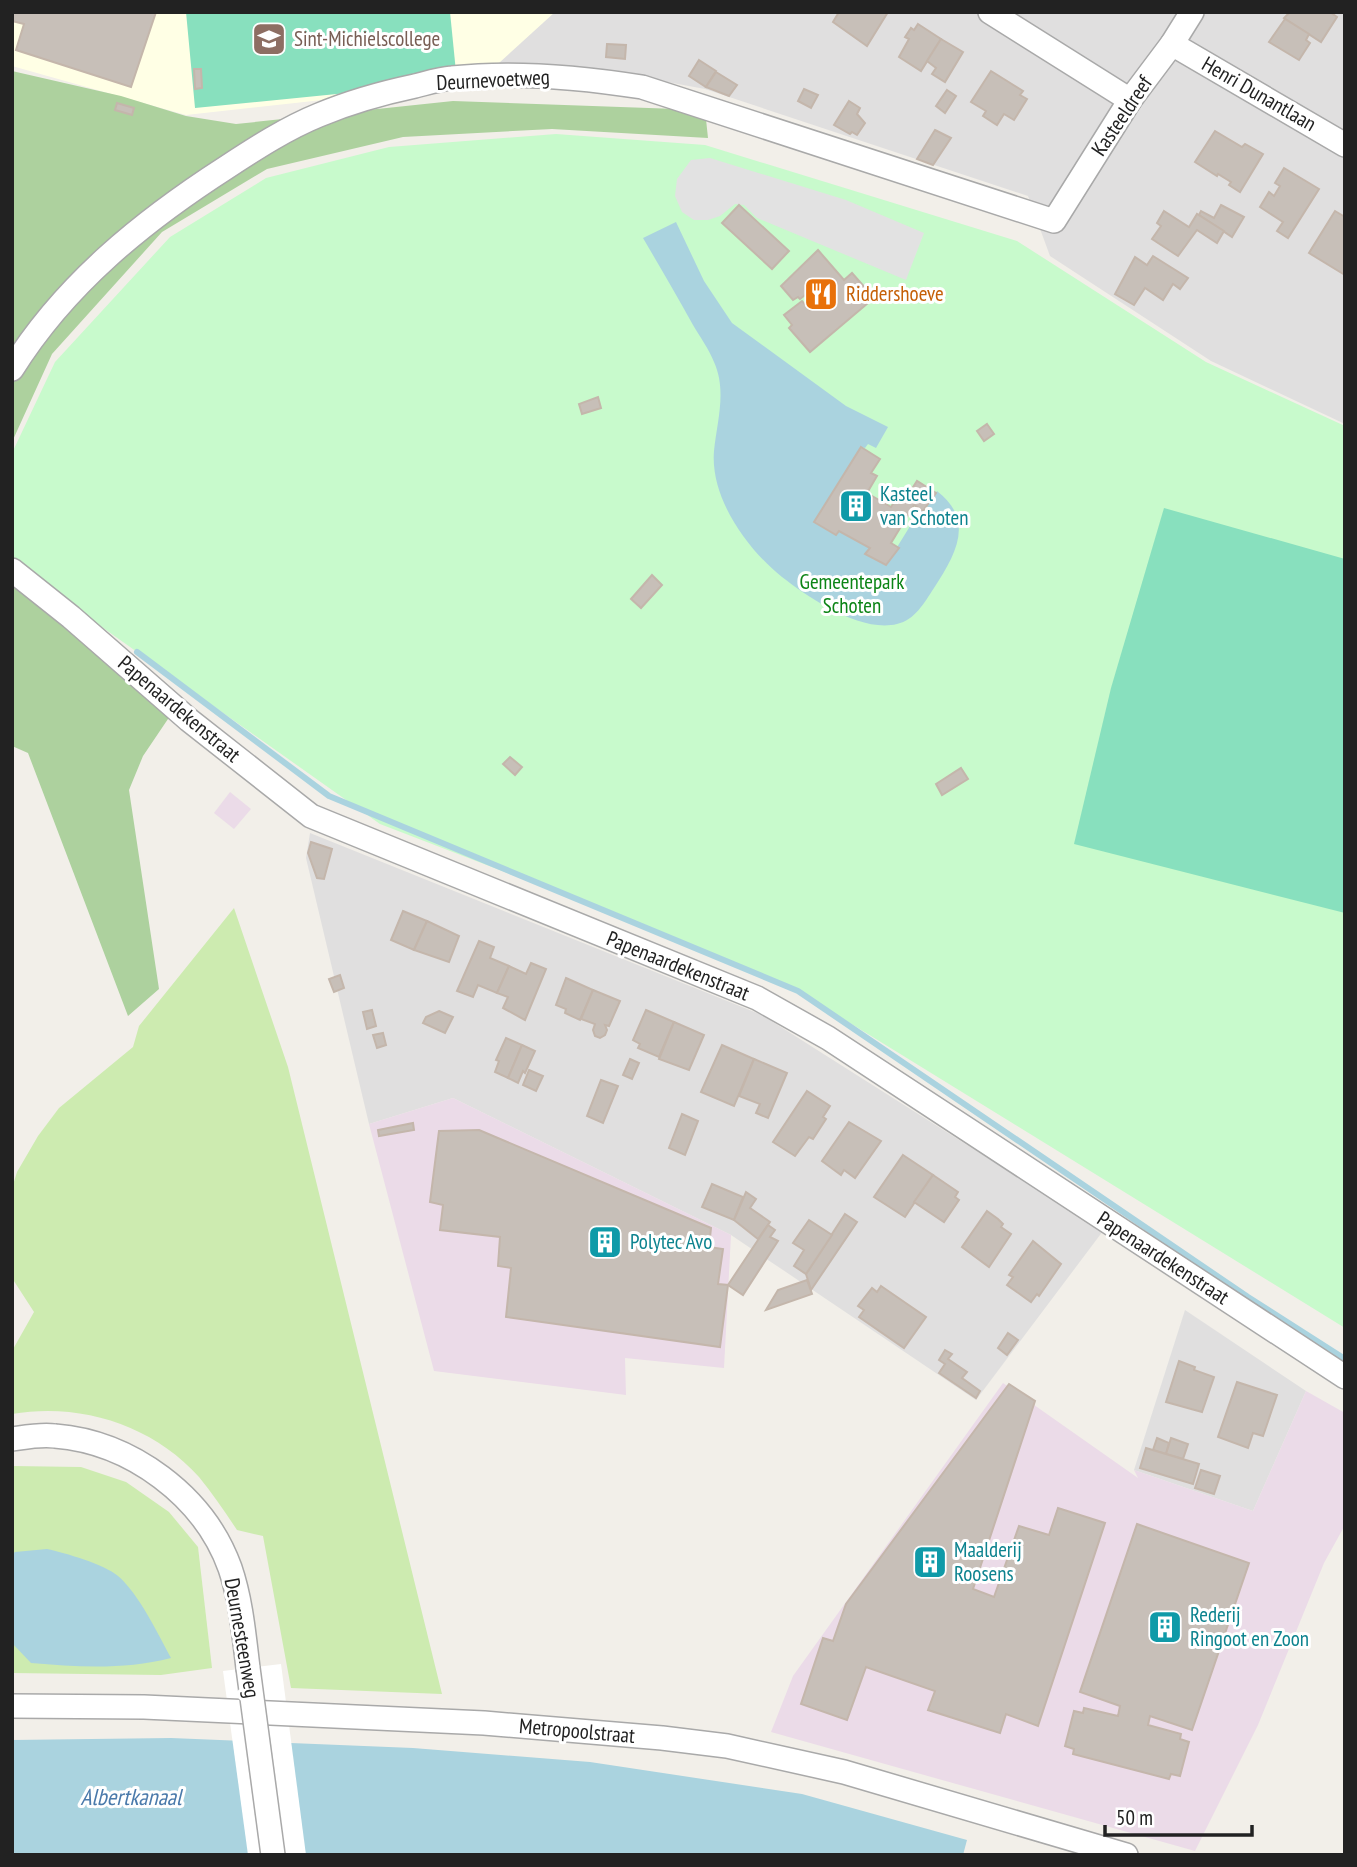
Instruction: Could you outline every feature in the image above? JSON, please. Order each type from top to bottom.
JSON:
[{"type":"street","points":[[990,12],[1130,100]]},
{"type":"street","name":"Kasteeldreef","points":[[1054,221],[1130,100],[1192,12]]},
{"type":"street","name":"Henri Dunantlaan","points":[[1172,44],[1345,145]]},
{"type":"street","name":"Deurnevoetweg","points":[[12,369],[30,341],[93,269],[162,210],[197,186],[255,149],[317,116],[376,94],[450,78],[523,75],[586,78],[642,87],[1054,221]]},
{"type":"street","name":"Papenaardekenstraat","points":[[12,570],[71,617],[189,720],[311,816],[757,998],[828,1038],[1345,1377]]},
{"type":"street","name":"Deurnesteenweg","points":[[12,1439],[52,1435],[77,1438],[109,1448],[140,1463],[173,1485],[198,1511],[218,1542],[230,1568],[239,1601],[273,1855]]},
{"type":"street","name":"Metropoolstraat","points":[[12,1706],[144,1707],[484,1723],[727,1746],[844,1772],[1126,1855]]},
{"type":"shaded area","points":[[12,12],[1345,12],[1345,424],[1211,361],[1050,256],[1028,196],[705,89],[651,79],[174,100]]},
{"type":"shaded area","name":"Sint-Michielscollege","points":[[12,12],[555,12],[477,83],[186,115],[12,66]]},
{"type":"shaded area","points":[[710,158],[846,200],[924,233],[906,280],[757,218],[744,205],[735,204],[720,216],[708,220],[694,220],[682,212],[675,196],[677,179],[691,160]]},
{"type":"shaded area","points":[[230,792],[251,809],[234,829],[214,813]]},
{"type":"shaded area","points":[[310,833],[762,1015],[1103,1231],[976,1400],[731,1235],[453,1098],[369,1124],[306,858]]},
{"type":"shaded area","points":[[453,1098],[731,1235],[724,1368],[625,1358],[626,1395],[434,1371],[369,1124]]},
{"type":"shaded area","points":[[1185,1310],[1306,1391],[1253,1511],[1134,1470]]},
{"type":"shaded area","points":[[1003,1383],[1138,1478],[1134,1470],[1253,1511],[1306,1391],[1345,1413],[1345,1525],[1324,1563],[1258,1725],[1195,1851],[771,1732],[793,1676]]},
{"type":"green space","points":[[186,12],[450,12],[457,82],[195,108]]},
{"type":"green space","points":[[12,71],[121,96],[186,116],[236,124],[453,101],[705,110],[708,138],[552,129],[403,137],[267,169],[162,232],[52,354],[12,442]]},
{"type":"green space","name":"Gemeentepark Schoten","points":[[556,134],[705,145],[1017,241],[1206,362],[1345,426],[1345,1328],[798,991],[632,921],[380,824],[99,625],[12,558],[12,453],[55,362],[170,237],[266,178],[389,147]]},
{"type":"green space","points":[[1164,508],[1345,559],[1345,913],[1074,844],[1111,688]]},
{"type":"green space","points":[[12,578],[170,716],[143,756],[129,790],[159,989],[128,1016],[28,753],[12,746]]},
{"type":"green space","points":[[234,908],[288,1067],[442,1694],[291,1688],[263,1536],[237,1530],[214,1496],[181,1459],[138,1431],[89,1415],[63,1411],[12,1414],[12,1351],[34,1312],[12,1278],[12,1188],[17,1172],[38,1136],[59,1108],[133,1047],[139,1026]]},
{"type":"green space","points":[[12,1466],[81,1467],[126,1482],[169,1512],[198,1547],[212,1668],[161,1675],[12,1673]]},
{"type":"water","points":[[676,222],[704,281],[732,323],[846,406],[888,427],[876,448],[868,444],[865,448],[861,447],[815,522],[835,535],[839,531],[870,548],[865,554],[886,565],[920,510],[924,512],[937,491],[949,502],[959,526],[954,551],[927,599],[909,619],[897,624],[883,625],[852,619],[836,612],[782,577],[756,552],[733,521],[718,487],[714,469],[721,395],[718,373],[707,348],[643,238]]},
{"type":"water","points":[[47,1549],[94,1563],[118,1576],[141,1604],[171,1658],[118,1666],[31,1663],[12,1643],[12,1555],[15,1552]]},
{"type":"water","name":"Albertkanaal","points":[[171,1738],[413,1748],[590,1762],[802,1794],[967,1840],[963,1855],[12,1855],[12,1740]]},
{"type":"pier","points":[[281,1664],[306,1855],[248,1855],[223,1671]]},
{"type":"building","points":[[12,12],[156,12],[131,87],[16,50],[24,24],[12,21]]},
{"type":"building","points":[[839,12],[888,12],[867,46],[833,22]]},
{"type":"building","points":[[1290,12],[1330,12],[1337,17],[1321,42],[1284,18]]},
{"type":"building","points":[[1285,19],[1309,34],[1306,40],[1310,43],[1299,60],[1269,42]]},
{"type":"building","points":[[918,24],[941,39],[921,71],[899,57],[909,39],[905,37],[911,28],[914,30]]},
{"type":"building","points":[[941,39],[963,52],[945,82],[932,74],[936,68],[927,61]]},
{"type":"building","points":[[607,44],[626,45],[625,59],[606,57]]},
{"type":"building","points":[[699,60],[716,71],[706,87],[689,76]]},
{"type":"building","points":[[194,69],[201,69],[202,88],[195,89]]},
{"type":"building","points":[[991,71],[1023,91],[1020,95],[1027,99],[1014,120],[1004,114],[997,125],[983,116],[986,111],[971,102]]},
{"type":"building","points":[[716,72],[737,85],[729,96],[706,87]]},
{"type":"building","points":[[804,89],[818,95],[811,108],[798,101]]},
{"type":"building","points":[[947,90],[956,96],[945,113],[936,106]]},
{"type":"building","points":[[849,101],[860,108],[857,114],[865,123],[857,135],[834,125]]},
{"type":"building","points":[[117,103],[134,108],[132,115],[115,110]]},
{"type":"building","points":[[935,130],[951,138],[933,165],[917,159]]},
{"type":"building","points":[[1215,131],[1242,147],[1245,144],[1263,154],[1240,192],[1229,185],[1231,182],[1195,162]]},
{"type":"building","points":[[1284,168],[1319,189],[1288,238],[1277,231],[1283,222],[1260,207],[1269,192],[1274,196],[1280,186],[1275,183]]},
{"type":"building","points":[[739,205],[789,251],[772,269],[722,223]]},
{"type":"building","points":[[1221,205],[1244,217],[1232,237],[1199,215],[1201,211],[1214,218]]},
{"type":"building","points":[[1164,211],[1189,227],[1197,214],[1224,231],[1217,243],[1197,230],[1178,256],[1152,239],[1161,226],[1157,223]]},
{"type":"building","points":[[1335,211],[1345,217],[1345,275],[1309,253]]},
{"type":"building","points":[[818,250],[844,280],[852,273],[874,298],[810,352],[789,328],[792,325],[784,315],[802,301],[810,310],[815,306],[805,295],[793,300],[781,286]]},
{"type":"building","points":[[1153,256],[1188,278],[1180,289],[1173,284],[1163,300],[1145,288],[1134,305],[1115,294],[1135,257],[1147,265]]},
{"type":"building","points":[[598,397],[601,408],[582,414],[579,404]]},
{"type":"building","points":[[987,424],[994,434],[984,441],[977,431]]},
{"type":"building","name":"Kasteel van Schoten","points":[[861,447],[880,459],[871,473],[877,476],[867,493],[891,507],[901,491],[908,495],[917,481],[936,493],[923,511],[914,505],[891,543],[899,548],[886,565],[865,554],[870,548],[839,531],[836,535],[814,522]]},
{"type":"building","points":[[652,575],[662,585],[641,608],[631,599]]},
{"type":"building","points":[[510,757],[522,767],[515,775],[503,764]]},
{"type":"building","points":[[961,768],[968,779],[942,795],[936,784]]},
{"type":"building","points":[[311,842],[332,849],[324,879],[317,878],[308,853]]},
{"type":"building","points":[[403,911],[427,921],[414,950],[391,940]]},
{"type":"building","points":[[427,921],[459,936],[449,962],[414,950]]},
{"type":"building","points":[[479,941],[494,947],[490,958],[509,966],[497,993],[478,985],[473,997],[457,991]]},
{"type":"building","points":[[531,963],[546,969],[525,1020],[503,1008],[508,997],[497,993],[509,966],[526,974]]},
{"type":"building","points":[[340,975],[344,988],[334,992],[329,979]]},
{"type":"building","points":[[566,978],[593,990],[580,1020],[556,1005]]},
{"type":"building","points":[[593,990],[620,1001],[609,1026],[605,1025],[605,1035],[600,1038],[595,1036],[595,1024],[581,1019]]},
{"type":"building","points":[[372,1010],[376,1026],[367,1029],[363,1012]]},
{"type":"building","points":[[646,1010],[674,1022],[659,1057],[638,1048],[640,1044],[633,1040]]},
{"type":"building","points":[[439,1011],[453,1017],[445,1033],[423,1023],[426,1017]]},
{"type":"building","points":[[674,1022],[704,1035],[689,1070],[659,1059]]},
{"type":"building","points":[[383,1033],[386,1045],[377,1048],[373,1035]]},
{"type":"building","points":[[506,1038],[522,1045],[508,1078],[495,1072],[499,1061],[496,1060]]},
{"type":"building","points":[[522,1045],[535,1051],[518,1083],[508,1078]]},
{"type":"building","points":[[722,1045],[754,1059],[734,1106],[701,1092]]},
{"type":"building","points":[[630,1059],[639,1063],[632,1079],[623,1075]]},
{"type":"building","points":[[754,1059],[787,1073],[768,1118],[756,1113],[760,1104],[739,1096]]},
{"type":"building","points":[[529,1070],[543,1076],[536,1091],[523,1085]]},
{"type":"building","points":[[601,1080],[618,1086],[603,1123],[587,1116]]},
{"type":"building","points":[[807,1091],[830,1106],[823,1117],[826,1119],[813,1139],[809,1137],[795,1156],[773,1142]]},
{"type":"building","points":[[682,1114],[698,1121],[685,1155],[669,1148]]},
{"type":"building","points":[[849,1122],[881,1141],[855,1178],[844,1170],[841,1175],[822,1161]]},
{"type":"building","points":[[413,1123],[414,1130],[379,1136],[378,1130]]},
{"type":"building","name":"Polytec Avo","points":[[479,1130],[711,1228],[709,1247],[723,1249],[718,1284],[728,1285],[720,1347],[506,1317],[511,1268],[498,1266],[500,1237],[440,1230],[443,1205],[430,1202],[439,1131]]},
{"type":"building","points":[[903,1155],[933,1175],[905,1217],[874,1197]]},
{"type":"building","points":[[933,1175],[958,1192],[955,1197],[959,1200],[944,1222],[914,1202]]},
{"type":"building","points":[[712,1184],[743,1197],[734,1220],[702,1207]]},
{"type":"building","points":[[746,1192],[756,1199],[750,1208],[770,1222],[758,1239],[734,1220]]},
{"type":"building","points":[[987,1211],[1011,1234],[989,1267],[962,1247]]},
{"type":"building","points":[[845,1214],[857,1222],[811,1290],[806,1274]]},
{"type":"building","points":[[809,1220],[832,1235],[806,1274],[794,1266],[804,1250],[793,1243]]},
{"type":"building","points":[[768,1225],[775,1230],[770,1237],[778,1241],[743,1295],[728,1285]]},
{"type":"building","points":[[1033,1241],[1061,1264],[1039,1296],[1037,1294],[1031,1302],[1007,1285],[1013,1277],[1009,1275]]},
{"type":"building","points":[[807,1280],[812,1294],[766,1310],[778,1290]]},
{"type":"building","points":[[881,1286],[926,1317],[904,1348],[859,1317],[864,1310],[858,1306],[872,1288],[877,1292]]},
{"type":"building","points":[[1008,1333],[1018,1340],[1007,1355],[998,1348]]},
{"type":"building","points":[[945,1350],[952,1354],[948,1359],[967,1372],[962,1378],[980,1391],[976,1398],[939,1373],[945,1364],[939,1360]]},
{"type":"building","points":[[1179,1361],[1214,1377],[1202,1412],[1166,1402]]},
{"type":"building","points":[[1237,1382],[1277,1395],[1263,1436],[1253,1433],[1248,1448],[1218,1437]]},
{"type":"building","name":"Maalderij Roosens","points":[[1009,1384],[1035,1401],[973,1589],[994,1597],[1019,1526],[1049,1535],[1058,1508],[1105,1523],[1038,1726],[1006,1714],[1000,1733],[928,1710],[935,1691],[866,1667],[847,1720],[801,1704],[823,1638],[833,1641],[846,1604]]},
{"type":"building","points":[[1157,1438],[1169,1443],[1166,1454],[1153,1450]]},
{"type":"building","points":[[1171,1438],[1188,1444],[1183,1459],[1166,1454]]},
{"type":"building","points":[[1146,1448],[1199,1464],[1193,1484],[1140,1468]]},
{"type":"building","points":[[1201,1470],[1220,1476],[1214,1494],[1195,1488]]},
{"type":"building","name":"Rederij Ringoot en Zoon","points":[[1137,1524],[1249,1563],[1192,1730],[1150,1716],[1148,1725],[1181,1734],[1180,1739],[1189,1742],[1180,1776],[1171,1774],[1169,1779],[1073,1754],[1074,1749],[1065,1746],[1074,1711],[1083,1713],[1084,1708],[1118,1716],[1120,1706],[1080,1692]]},
{"type":"waterway","points":[[137,652],[329,796],[798,991],[1248,1297],[1345,1359]]},
{"type":"place","name":"Sint-Michielscollege","points":[[269,39]]},
{"type":"place","name":"Riddershoeve","points":[[821,294]]},
{"type":"place","name":"Kasteel van Schoten","points":[[856,506]]},
{"type":"place","name":"Polytec Avo","points":[[605,1242]]},
{"type":"place","name":"Maalderij Roosens","points":[[930,1562]]},
{"type":"place","name":"Rederij Ringoot en Zoon","points":[[1165,1627]]}]
